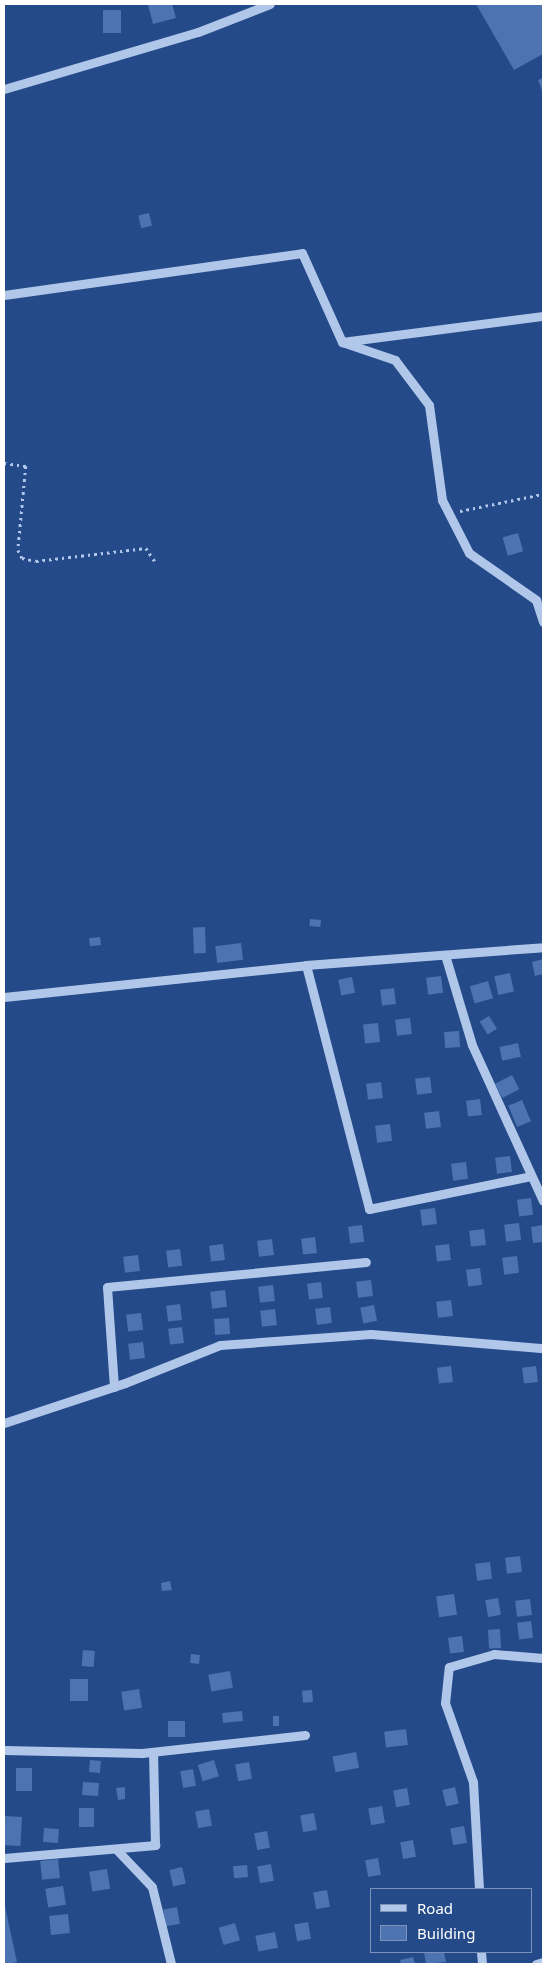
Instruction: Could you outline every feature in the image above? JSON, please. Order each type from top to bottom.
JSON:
[{"type":"street","points":[[4,89],[198,32],[270,4]]},
{"type":"street","points":[[4,295],[302,254],[342,342],[395,360],[429,405],[442,500],[469,553],[536,600],[543,622]]},
{"type":"street","points":[[342,342],[543,316]]},
{"type":"street","points":[[4,997],[306,965],[543,947]]},
{"type":"street","points":[[445,955],[472,1045],[543,1201]]},
{"type":"street","points":[[306,965],[369,1209],[531,1176]]},
{"type":"street","points":[[114,1387],[107,1287],[366,1262]]},
{"type":"street","points":[[4,1423],[114,1387],[220,1346],[371,1334],[543,1348]]},
{"type":"street","points":[[479,1888],[473,1782],[445,1703],[449,1667],[494,1654],[543,1658]]},
{"type":"street","points":[[4,1750],[153,1752],[305,1735]]},
{"type":"street","points":[[4,1858],[155,1845],[153,1752]]},
{"type":"street","points":[[116,1849],[152,1887],[170,1964]]},
{"type":"street","points":[[536,1964],[543,1962]]},
{"type":"path","points":[[4,463],[26,466],[18,550],[22,558],[36,561],[146,548],[156,563]]},
{"type":"path","points":[[449,513],[543,494]]},
{"type":"building","points":[[172,4],[176,18],[153,24],[148,5]]},
{"type":"building","points":[[476,4],[543,4],[543,54],[514,70]]},
{"type":"building","points":[[103,10],[121,10],[121,33],[103,33]]},
{"type":"building","points":[[543,78],[543,93],[538,80]]},
{"type":"building","points":[[149,213],[152,226],[141,228],[138,215]]},
{"type":"building","points":[[518,533],[523,551],[508,556],[503,537]]},
{"type":"building","points":[[310,919],[321,920],[320,927],[309,926]]},
{"type":"building","points":[[193,927],[205,927],[206,953],[194,953]]},
{"type":"building","points":[[100,937],[101,945],[90,946],[89,938]]},
{"type":"building","points":[[241,943],[243,960],[217,963],[215,946]]},
{"type":"building","points":[[543,959],[543,974],[535,976],[532,962]]},
{"type":"building","points":[[510,973],[514,992],[498,995],[494,976]]},
{"type":"building","points":[[441,976],[443,993],[428,995],[426,978]]},
{"type":"building","points":[[352,977],[355,993],[341,995],[338,980]]},
{"type":"building","points":[[488,981],[493,998],[475,1004],[470,986]]},
{"type":"building","points":[[394,988],[396,1004],[382,1006],[380,990]]},
{"type":"building","points":[[489,1016],[497,1029],[488,1035],[480,1022]]},
{"type":"building","points":[[410,1018],[412,1034],[397,1036],[395,1020]]},
{"type":"building","points":[[378,1023],[380,1042],[365,1043],[363,1025]]},
{"type":"building","points":[[459,1031],[460,1047],[445,1048],[444,1032]]},
{"type":"building","points":[[518,1043],[521,1057],[502,1061],[499,1047]]},
{"type":"building","points":[[512,1075],[519,1089],[502,1098],[495,1084]]},
{"type":"building","points":[[430,1077],[432,1093],[417,1095],[415,1079]]},
{"type":"building","points":[[381,1082],[383,1098],[368,1100],[366,1084]]},
{"type":"building","points":[[480,1099],[482,1115],[468,1117],[466,1101]]},
{"type":"building","points":[[522,1100],[531,1121],[517,1127],[508,1106]]},
{"type":"building","points":[[439,1111],[441,1127],[426,1129],[424,1113]]},
{"type":"building","points":[[390,1124],[392,1141],[377,1143],[375,1126]]},
{"type":"building","points":[[510,1156],[512,1172],[497,1174],[495,1158]]},
{"type":"building","points":[[466,1162],[468,1179],[453,1181],[451,1164]]},
{"type":"building","points":[[531,1198],[533,1215],[519,1217],[517,1200]]},
{"type":"building","points":[[435,1208],[437,1224],[422,1226],[420,1210]]},
{"type":"building","points":[[519,1223],[521,1240],[506,1242],[504,1225]]},
{"type":"building","points":[[362,1225],[364,1242],[350,1244],[348,1227]]},
{"type":"building","points":[[543,1225],[543,1242],[533,1243],[531,1227]]},
{"type":"building","points":[[484,1229],[486,1245],[471,1247],[469,1231]]},
{"type":"building","points":[[315,1237],[317,1253],[303,1255],[301,1239]]},
{"type":"building","points":[[272,1239],[274,1255],[259,1257],[257,1241]]},
{"type":"building","points":[[223,1244],[225,1260],[211,1262],[209,1246]]},
{"type":"building","points":[[449,1244],[451,1260],[437,1262],[435,1246]]},
{"type":"building","points":[[180,1249],[182,1266],[168,1268],[166,1251]]},
{"type":"building","points":[[138,1255],[140,1271],[125,1273],[123,1257]]},
{"type":"building","points":[[517,1256],[519,1273],[504,1275],[502,1258]]},
{"type":"building","points":[[480,1268],[482,1285],[468,1287],[466,1270]]},
{"type":"building","points":[[371,1280],[373,1296],[358,1298],[356,1282]]},
{"type":"building","points":[[321,1282],[323,1298],[309,1300],[307,1284]]},
{"type":"building","points":[[273,1285],[275,1301],[260,1303],[258,1287]]},
{"type":"building","points":[[225,1290],[227,1307],[212,1309],[210,1292]]},
{"type":"building","points":[[451,1300],[453,1316],[438,1318],[436,1302]]},
{"type":"building","points":[[180,1304],[182,1320],[168,1322],[166,1306]]},
{"type":"building","points":[[374,1305],[377,1321],[363,1323],[360,1308]]},
{"type":"building","points":[[330,1307],[332,1323],[317,1325],[315,1309]]},
{"type":"building","points":[[275,1309],[277,1325],[262,1327],[260,1311]]},
{"type":"building","points":[[141,1313],[143,1330],[128,1332],[126,1315]]},
{"type":"building","points":[[229,1318],[230,1334],[215,1335],[214,1319]]},
{"type":"building","points":[[182,1327],[184,1343],[170,1345],[168,1329]]},
{"type":"building","points":[[143,1342],[145,1358],[130,1360],[128,1344]]},
{"type":"building","points":[[451,1366],[453,1382],[439,1384],[437,1368]]},
{"type":"building","points":[[536,1366],[538,1382],[524,1384],[522,1368]]},
{"type":"building","points":[[520,1556],[522,1572],[507,1574],[505,1558]]},
{"type":"building","points":[[490,1562],[492,1579],[477,1581],[475,1564]]},
{"type":"building","points":[[170,1581],[172,1590],[162,1591],[161,1583]]},
{"type":"building","points":[[454,1594],[457,1615],[439,1617],[436,1597]]},
{"type":"building","points":[[498,1598],[501,1615],[488,1617],[485,1600]]},
{"type":"building","points":[[530,1599],[532,1615],[517,1617],[515,1601]]},
{"type":"building","points":[[531,1621],[533,1638],[519,1640],[517,1623]]},
{"type":"building","points":[[500,1629],[501,1648],[489,1649],[488,1630]]},
{"type":"building","points":[[462,1636],[464,1652],[450,1654],[448,1638]]},
{"type":"building","points":[[83,1650],[95,1651],[94,1667],[82,1666]]},
{"type":"building","points":[[191,1654],[200,1655],[199,1664],[190,1663]]},
{"type":"building","points":[[230,1671],[233,1688],[211,1692],[208,1675]]},
{"type":"building","points":[[70,1679],[88,1679],[88,1701],[70,1701]]},
{"type":"building","points":[[139,1689],[142,1708],[124,1711],[121,1692]]},
{"type":"building","points":[[312,1690],[313,1702],[303,1703],[302,1691]]},
{"type":"building","points":[[242,1711],[243,1721],[223,1723],[222,1713]]},
{"type":"building","points":[[273,1716],[279,1716],[279,1726],[273,1726]]},
{"type":"building","points":[[168,1721],[185,1721],[185,1737],[168,1737]]},
{"type":"building","points":[[406,1729],[408,1745],[386,1748],[384,1732]]},
{"type":"building","points":[[356,1752],[359,1768],[335,1772],[332,1757]]},
{"type":"building","points":[[90,1760],[101,1761],[100,1773],[89,1772]]},
{"type":"building","points":[[214,1760],[219,1776],[203,1781],[198,1765]]},
{"type":"building","points":[[249,1762],[252,1779],[238,1781],[235,1764]]},
{"type":"building","points":[[16,1768],[32,1768],[32,1791],[16,1791]]},
{"type":"building","points":[[193,1769],[196,1786],[183,1788],[180,1771]]},
{"type":"building","points":[[83,1782],[99,1783],[98,1796],[82,1795]]},
{"type":"building","points":[[125,1787],[125,1799],[118,1800],[116,1788]]},
{"type":"building","points":[[455,1787],[459,1804],[446,1806],[442,1790]]},
{"type":"building","points":[[407,1788],[410,1805],[396,1807],[393,1790]]},
{"type":"building","points":[[382,1806],[385,1823],[371,1825],[368,1808]]},
{"type":"building","points":[[79,1808],[94,1808],[94,1827],[79,1827]]},
{"type":"building","points":[[209,1809],[212,1826],[198,1828],[195,1811]]},
{"type":"building","points":[[314,1813],[317,1830],[303,1832],[300,1815]]},
{"type":"building","points":[[4,1816],[22,1817],[20,1846],[4,1845]]},
{"type":"building","points":[[464,1826],[467,1843],[453,1845],[450,1828]]},
{"type":"building","points":[[44,1828],[59,1829],[58,1843],[43,1842]]},
{"type":"building","points":[[267,1831],[270,1848],[257,1850],[254,1833]]},
{"type":"building","points":[[413,1840],[416,1857],[403,1859],[400,1842]]},
{"type":"building","points":[[378,1858],[381,1875],[368,1877],[365,1860]]},
{"type":"building","points":[[58,1859],[60,1878],[42,1880],[40,1861]]},
{"type":"building","points":[[271,1864],[274,1881],[260,1883],[257,1866]]},
{"type":"building","points":[[247,1865],[248,1877],[234,1878],[233,1866]]},
{"type":"building","points":[[182,1867],[186,1884],[173,1886],[169,1870]]},
{"type":"building","points":[[107,1869],[110,1889],[92,1892],[89,1872]]},
{"type":"building","points":[[63,1886],[66,1905],[48,1908],[45,1889]]},
{"type":"building","points":[[327,1890],[330,1907],[316,1909],[313,1892]]},
{"type":"building","points":[[4,1902],[17,1962],[7,1964],[4,1964]]},
{"type":"building","points":[[177,1907],[180,1924],[166,1926],[163,1909]]},
{"type":"building","points":[[68,1914],[70,1933],[51,1935],[49,1916]]},
{"type":"building","points":[[308,1922],[311,1939],[297,1941],[294,1924]]},
{"type":"building","points":[[235,1923],[240,1940],[224,1945],[219,1928]]},
{"type":"building","points":[[275,1932],[278,1948],[258,1952],[255,1936]]},
{"type":"building","points":[[424,1953],[444,1953],[446,1962],[426,1964]]},
{"type":"building","points":[[413,1957],[415,1964],[401,1964],[400,1960]]}]
